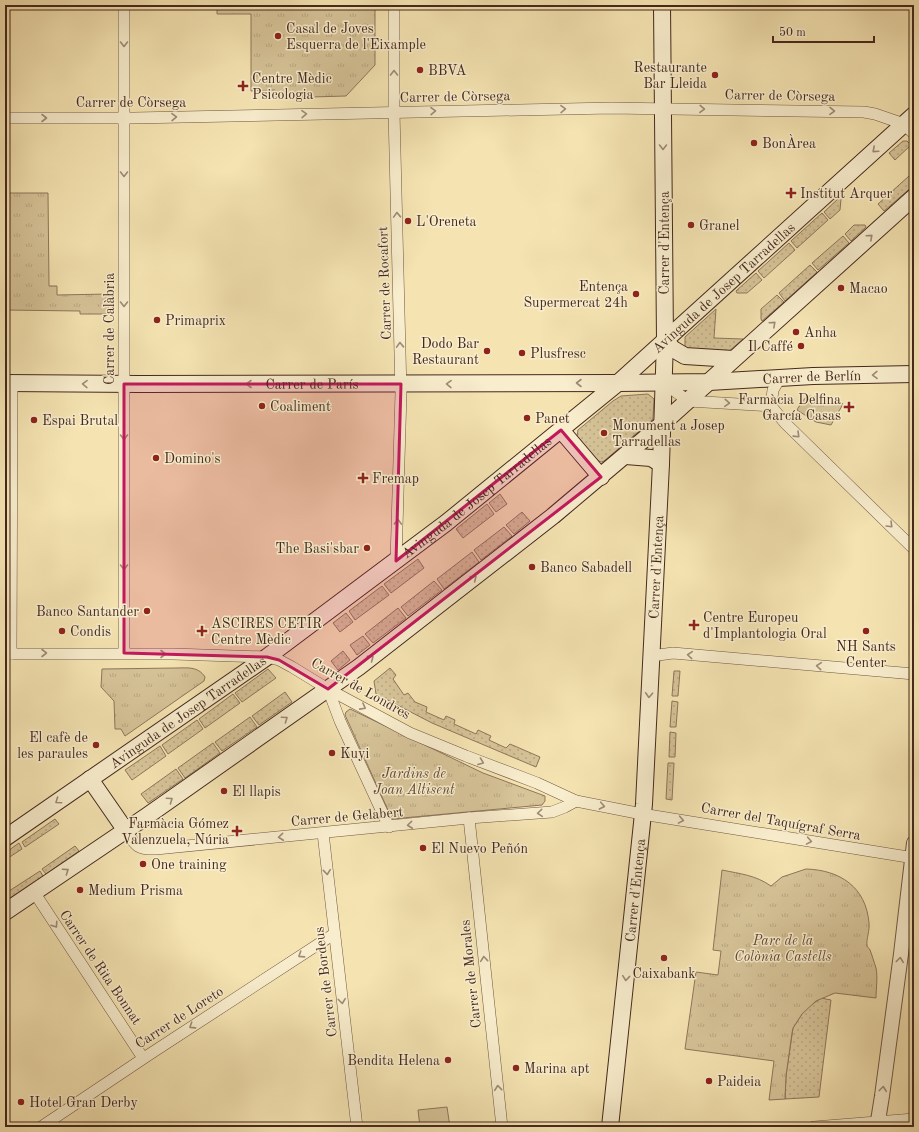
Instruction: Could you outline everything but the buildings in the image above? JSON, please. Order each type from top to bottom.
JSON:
[{"type":"main road","name":"Carrer d'Entença","points":[[610,1127],[642,814],[661,464],[665,340],[662,5]]},
{"type":"main road","name":"Avinguda de Josep Tarradellas","points":[[5,838],[267,657],[446,523],[618,383],[736,277],[911,124]]},
{"type":"main road","points":[[5,912],[126,831],[328,689],[375,655],[554,516],[626,456],[914,197]]},
{"type":"main road","points":[[665,340],[673,349],[685,356],[734,359]]},
{"type":"main road","name":"Carrer de Berlín","points":[[709,382],[780,378],[914,374]]},
{"type":"main road","points":[[618,383],[709,382]]},
{"type":"main road","name":"Carrer de París","points":[[9,383],[618,383]]},
{"type":"main road","points":[[561,430],[601,477]]},
{"type":"main road","points":[[626,456],[651,458],[661,464]]},
{"type":"main road","points":[[90,779],[126,831]]},
{"type":"street","name":"Carrer de Calàbria","points":[[124,5],[124,653]]},
{"type":"street","name":"Carrer de Rocafort","points":[[394,5],[394,112],[401,384],[396,561]]},
{"type":"street","name":"Carrer de Còrsega","points":[[5,118],[124,118],[663,108],[864,112],[911,124]]},
{"type":"street","points":[[780,378],[773,390],[771,406],[781,419],[914,549]]},
{"type":"street","points":[[664,382],[688,401],[771,406]]},
{"type":"street","points":[[8,654],[9,383]]},
{"type":"street","name":"Carrer de Londres","points":[[8,654],[215,654],[267,657],[279,660],[300,671],[328,689],[410,733],[537,783],[576,801],[642,814]]},
{"type":"street","points":[[651,656],[662,654],[679,654],[914,674]]},
{"type":"street","points":[[328,689],[340,721],[389,827]]},
{"type":"street","name":"Carrer de Gelabert","points":[[126,831],[134,843],[146,850],[469,818],[552,812],[576,801]]},
{"type":"street","name":"Carrer del Taquígraf Serra","points":[[642,814],[914,858]]},
{"type":"street","name":"Carrer de Morales","points":[[469,818],[502,1127]]},
{"type":"street","name":"Carrer de Bordeus","points":[[323,833],[357,1127]]},
{"type":"street","points":[[878,1124],[914,858],[914,843]]},
{"type":"street","name":"Carrer de Rita Bonnat","points":[[34,892],[143,1058]]},
{"type":"street","name":"Carrer de Loreto","points":[[41,1127],[143,1058],[334,934]]},
{"type":"street","points":[[814,1127],[878,1124],[914,1119]]},
{"type":"highlighted area","points":[[124,384],[401,384],[396,561],[561,430],[601,477],[328,689],[279,660],[267,657],[124,653]]},
{"type":"green space","points":[[217,5],[375,5],[375,65],[346,96],[275,98],[275,90],[251,91],[251,14],[217,14]]},
{"type":"green space","points":[[903,141],[907,141],[911,145],[895,160],[889,153]]},
{"type":"green space","points":[[909,176],[914,181],[914,185],[884,211],[878,204]]},
{"type":"green space","points":[[5,193],[48,193],[49,286],[57,286],[57,295],[109,294],[108,314],[80,314],[80,311],[5,310]]},
{"type":"green space","points":[[840,197],[840,210],[830,219],[824,212]]},
{"type":"green space","points":[[822,213],[828,220],[797,248],[791,241]]},
{"type":"green space","points":[[854,225],[865,225],[866,227],[851,241],[845,234]]},
{"type":"green space","points":[[843,236],[849,243],[818,270],[812,263]]},
{"type":"green space","points":[[789,243],[795,250],[764,278],[758,271]]},
{"type":"green space","points":[[810,265],[817,272],[785,301],[779,293]]},
{"type":"green space","points":[[756,273],[762,280],[747,293],[737,293],[736,291]]},
{"type":"green space","points":[[777,295],[784,302],[762,321],[761,309]]},
{"type":"green space","points":[[716,309],[714,338],[743,339],[728,352],[685,348],[685,337]]},
{"type":"green space","points":[[648,394],[654,399],[652,420],[604,461],[601,462],[597,460],[577,436],[578,430],[621,396]]},
{"type":"green space","points":[[807,396],[833,398],[843,404],[831,425],[816,422],[797,410]]},
{"type":"green space","points":[[500,494],[507,504],[496,512],[489,503]]},
{"type":"green space","points":[[487,504],[494,514],[463,538],[456,529]]},
{"type":"green space","points":[[522,512],[530,521],[514,534],[506,525]]},
{"type":"green space","points":[[504,527],[512,536],[481,560],[474,550]]},
{"type":"green space","points":[[472,552],[479,562],[444,589],[437,579]]},
{"type":"green space","points":[[418,559],[424,568],[391,593],[384,584]]},
{"type":"green space","points":[[434,581],[442,590],[408,616],[401,607]]},
{"type":"green space","points":[[382,586],[389,595],[355,620],[349,611]]},
{"type":"green space","points":[[398,608],[406,618],[373,643],[365,634]]},
{"type":"green space","points":[[346,613],[353,622],[340,632],[333,623]]},
{"type":"green space","points":[[363,636],[370,645],[357,655],[350,645]]},
{"type":"green space","points":[[343,651],[350,660],[338,670],[331,661]]},
{"type":"green space","points":[[390,668],[396,675],[393,679],[404,695],[408,693],[415,702],[427,707],[426,712],[444,720],[446,716],[455,720],[454,724],[476,734],[478,730],[491,736],[489,740],[506,748],[510,744],[540,757],[536,767],[432,723],[376,694],[374,681]]},
{"type":"green space","points":[[102,669],[196,669],[202,673],[205,677],[204,681],[125,736],[121,729],[115,729],[114,701],[101,687]]},
{"type":"green space","points":[[268,669],[276,678],[242,702],[235,693]]},
{"type":"green space","points":[[674,671],[680,671],[678,696],[672,696]]},
{"type":"green space","points":[[285,692],[292,702],[259,725],[252,716]]},
{"type":"green space","points":[[233,694],[240,703],[205,728],[199,719]]},
{"type":"green space","points":[[672,701],[678,702],[676,727],[670,727]]},
{"type":"green space","name":"Jardins de Joan Altisent","points":[[350,709],[483,773],[545,796],[545,801],[542,805],[392,819],[345,715]]},
{"type":"green space","points":[[250,717],[257,727],[222,751],[215,742]]},
{"type":"green space","points":[[197,720],[203,729],[168,754],[162,745]]},
{"type":"green space","points":[[670,732],[676,733],[675,757],[669,757]]},
{"type":"green space","points":[[213,743],[220,753],[185,778],[178,768]]},
{"type":"green space","points":[[160,746],[166,756],[132,780],[125,770]]},
{"type":"green space","points":[[668,763],[674,763],[672,800],[666,799]]},
{"type":"green space","points":[[176,769],[183,779],[148,803],[141,794]]},
{"type":"green space","points":[[55,819],[59,824],[25,847],[22,842]]},
{"type":"green space","points":[[19,843],[22,849],[5,860],[5,853]]},
{"type":"green space","points":[[75,846],[79,851],[46,874],[42,869]]},
{"type":"green space","name":"Parc de la Colònia Castells","points":[[806,869],[818,870],[840,877],[857,890],[863,900],[867,910],[869,923],[867,946],[871,952],[877,972],[876,998],[835,993],[816,1001],[802,1014],[793,1028],[792,1033],[786,1076],[785,1099],[769,1100],[774,1061],[685,1049],[696,972],[718,975],[721,951],[713,950],[722,870],[753,877],[771,886],[782,877]]},
{"type":"green space","points":[[40,871],[43,876],[10,898],[6,893]]},
{"type":"green space","points":[[821,998],[831,1000],[819,1097],[785,1099],[786,1076],[793,1028],[802,1014]]},
{"type":"green space","points":[[447,1107],[450,1127],[420,1127],[418,1110]]},
{"type":"place","name":"Casal de Joves Esquerra de l'Eixample","points":[[278,36]]},
{"type":"place","name":"BBVA","points":[[420,70]]},
{"type":"place","name":"Restaurante Bar Lleida","points":[[715,75]]},
{"type":"place","name":"Centre Mèdic Psicologia","points":[[243,86]]},
{"type":"place","name":"BonÀrea","points":[[754,143]]},
{"type":"place","name":"Institut Arquer","points":[[791,193]]},
{"type":"place","name":"L'Oreneta","points":[[408,221]]},
{"type":"place","name":"Granel","points":[[691,225]]},
{"type":"place","name":"Macao","points":[[841,288]]},
{"type":"place","name":"Entença Supermercat 24h","points":[[636,294]]},
{"type":"place","name":"Primaprix","points":[[157,320]]},
{"type":"place","name":"Anha","points":[[796,332]]},
{"type":"place","name":"Il Caffé","points":[[801,346]]},
{"type":"place","name":"Dodo Bar Restaurant","points":[[487,351]]},
{"type":"place","name":"Plusfresc","points":[[522,353]]},
{"type":"place","name":"Coaliment","points":[[262,406]]},
{"type":"place","name":"Farmàcia Delfina García Casas","points":[[849,407]]},
{"type":"place","name":"Panet","points":[[527,418]]},
{"type":"place","name":"Espai Brutal","points":[[34,420]]},
{"type":"place","name":"Monument a Josep Tarradellas","points":[[604,433]]},
{"type":"place","name":"Domino's","points":[[156,458]]},
{"type":"place","name":"Fremap","points":[[363,478]]},
{"type":"place","name":"The Basi'sbar","points":[[367,548]]},
{"type":"place","name":"Banco Sabadell","points":[[532,567]]},
{"type":"place","name":"Banco Santander","points":[[147,611]]},
{"type":"place","name":"Centre Europeu d'Implantologia Oral","points":[[694,625]]},
{"type":"place","name":"Condis","points":[[62,631]]},
{"type":"place","name":"ASCIRES CETIR Centre Mèdic","points":[[202,631]]},
{"type":"place","name":"NH Sants Center","points":[[866,631]]},
{"type":"place","name":"El cafè de les paraules","points":[[96,745]]},
{"type":"place","name":"Kuyi","points":[[332,753]]},
{"type":"place","name":"El llapis","points":[[224,791]]},
{"type":"place","name":"Farmàcia Gómez Valenzuela, Núria","points":[[237,831]]},
{"type":"place","name":"El Nuevo Peñón","points":[[423,848]]},
{"type":"place","name":"One training","points":[[143,864]]},
{"type":"place","name":"Medium Prisma","points":[[80,890]]},
{"type":"place","name":"Caixabank","points":[[664,958]]},
{"type":"place","name":"Bendita Helena","points":[[448,1060]]},
{"type":"place","name":"Marina apt","points":[[516,1068]]},
{"type":"place","name":"Paideia","points":[[709,1081]]},
{"type":"place","name":"Hotel Gran Derby","points":[[21,1102]]}]
